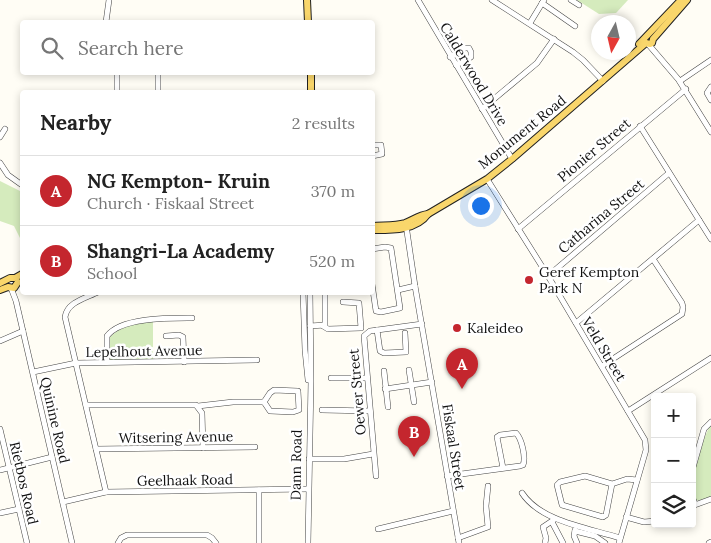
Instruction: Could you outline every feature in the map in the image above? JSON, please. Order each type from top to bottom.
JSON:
[{"type":"main road","points":[[307,0],[308,20]]},
{"type":"main road","name":"Monument Road","points":[[649,40],[681,0]]},
{"type":"main road","name":"Monument Road","points":[[375,230],[404,225],[424,219],[428,214],[487,179],[603,81],[625,60],[632,50],[649,40],[687,0]]},
{"type":"main road","points":[[310,75],[311,90]]},
{"type":"main road","name":"Monument Road","points":[[375,226],[404,225]]},
{"type":"main road","points":[[0,283],[14,283]]},
{"type":"main road","points":[[0,290],[14,283]]},
{"type":"street","points":[[106,20],[109,0]]},
{"type":"street","name":"Calderwood Drive","points":[[418,0],[512,159]]},
{"type":"street","points":[[492,0],[530,23],[583,60],[603,81]]},
{"type":"street","points":[[571,0],[579,5]]},
{"type":"street","points":[[530,23],[543,1],[575,26]]},
{"type":"street","points":[[482,109],[537,63],[554,39]]},
{"type":"street","points":[[649,40],[656,52],[686,89],[711,132]]},
{"type":"street","points":[[450,57],[466,48],[471,52],[470,56],[456,65]]},
{"type":"street","points":[[680,81],[711,60]]},
{"type":"street","points":[[116,75],[117,90]]},
{"type":"street","points":[[158,75],[158,90]]},
{"type":"street","points":[[711,87],[707,93],[711,100]]},
{"type":"street","name":"Pionier Street","points":[[518,229],[686,89]]},
{"type":"street","points":[[640,126],[711,239]]},
{"type":"street","points":[[0,137],[5,129]]},
{"type":"street","points":[[375,145],[380,145],[382,154],[375,155]]},
{"type":"street","points":[[0,163],[8,175],[20,184]]},
{"type":"street","name":"Catharina Street","points":[[548,276],[670,173]]},
{"type":"street","name":"Veld Street","points":[[487,179],[644,436],[646,450],[620,540]]},
{"type":"street","points":[[576,323],[699,220]]},
{"type":"street","name":"Fiskaal Street","points":[[404,225],[408,237],[458,540]]},
{"type":"street","points":[[373,295],[375,309],[378,312],[400,308],[391,248],[387,246],[375,248]]},
{"type":"street","points":[[602,366],[682,314],[682,303],[653,259]]},
{"type":"street","name":"Quinine Road","points":[[14,283],[16,301],[72,543]]},
{"type":"street","points":[[398,290],[415,286]]},
{"type":"street","points":[[92,295],[71,306],[66,312],[65,317],[106,492]]},
{"type":"street","name":"Dann Road","points":[[303,295],[305,350],[310,388]]},
{"type":"street","name":"Dann Road","points":[[308,543],[310,295]]},
{"type":"street","points":[[323,326],[325,322],[325,295]]},
{"type":"street","points":[[310,326],[323,326],[328,329],[361,328],[359,303],[343,302]]},
{"type":"street","points":[[107,362],[107,336],[116,329],[149,319],[192,318]]},
{"type":"street","points":[[405,333],[406,352],[384,353],[380,351],[377,330],[422,324]]},
{"type":"street","name":"Oewer Street","points":[[376,476],[364,336],[370,331],[377,330]]},
{"type":"street","points":[[0,341],[23,331]]},
{"type":"street","points":[[166,336],[178,335],[183,337],[184,362]]},
{"type":"street","points":[[628,410],[711,358]]},
{"type":"street","name":"Lepelhout Avenue","points":[[32,372],[76,363],[257,360]]},
{"type":"street","points":[[409,370],[414,402]]},
{"type":"street","points":[[384,371],[388,407]]},
{"type":"street","points":[[331,378],[367,378]]},
{"type":"street","points":[[385,389],[432,382]]},
{"type":"street","points":[[274,390],[295,390],[299,392],[299,409],[296,412],[272,412],[264,402],[274,390]]},
{"type":"street","points":[[86,405],[192,404],[198,406],[235,402],[264,402]]},
{"type":"street","points":[[198,406],[202,413],[203,448]]},
{"type":"street","points":[[322,410],[370,411]]},
{"type":"street","points":[[696,456],[702,434],[706,425],[711,422]]},
{"type":"street","name":"Rietbos Road","points":[[0,429],[27,543]]},
{"type":"street","points":[[447,476],[520,466],[525,463],[520,438],[516,433],[500,434],[497,437],[503,468]]},
{"type":"street","name":"Witsering Avenue","points":[[96,449],[255,447]]},
{"type":"street","points":[[309,459],[344,459],[373,454]]},
{"type":"street","points":[[0,470],[52,457]]},
{"type":"street","points":[[612,484],[606,514],[603,517],[560,503],[557,485],[560,482],[585,476],[612,484],[627,479],[637,480]]},
{"type":"street","points":[[458,540],[488,527],[486,509],[488,486]]},
{"type":"street","name":"Geelhaak Road","points":[[63,502],[106,492],[308,489]]},
{"type":"street","points":[[259,543],[260,490]]},
{"type":"street","points":[[522,493],[529,502],[554,520],[577,525],[620,540]]},
{"type":"street","points":[[696,504],[711,498]]},
{"type":"street","points":[[0,513],[19,509]]},
{"type":"street","points":[[378,529],[454,511]]},
{"type":"street","points":[[626,517],[644,522],[651,521]]},
{"type":"street","points":[[544,543],[546,537],[543,527],[554,520]]},
{"type":"street","points":[[554,520],[563,543]]},
{"type":"street","points":[[576,543],[574,532],[577,525]]},
{"type":"street","points":[[574,532],[595,536],[605,543]]},
{"type":"street","points":[[118,543],[120,538],[127,535],[209,536],[216,543]]},
{"type":"green space","points":[[577,0],[628,0],[616,13],[599,14]]},
{"type":"green space","points":[[0,181],[20,191],[20,238],[14,226],[0,221]]},
{"type":"green space","points":[[153,320],[153,360],[110,360],[109,338],[113,334],[129,326]]},
{"type":"green space","points":[[711,424],[711,497],[700,501],[696,500],[696,464]]},
{"type":"place","name":"Geref Kempton Park N","points":[[529,280]]},
{"type":"place","name":"Kaleideo","points":[[457,328]]},
{"type":"place","name":"NG Kempton- Kruin","points":[[462,389]]},
{"type":"place","name":"Shangri-La Academy","points":[[414,457]]}]
